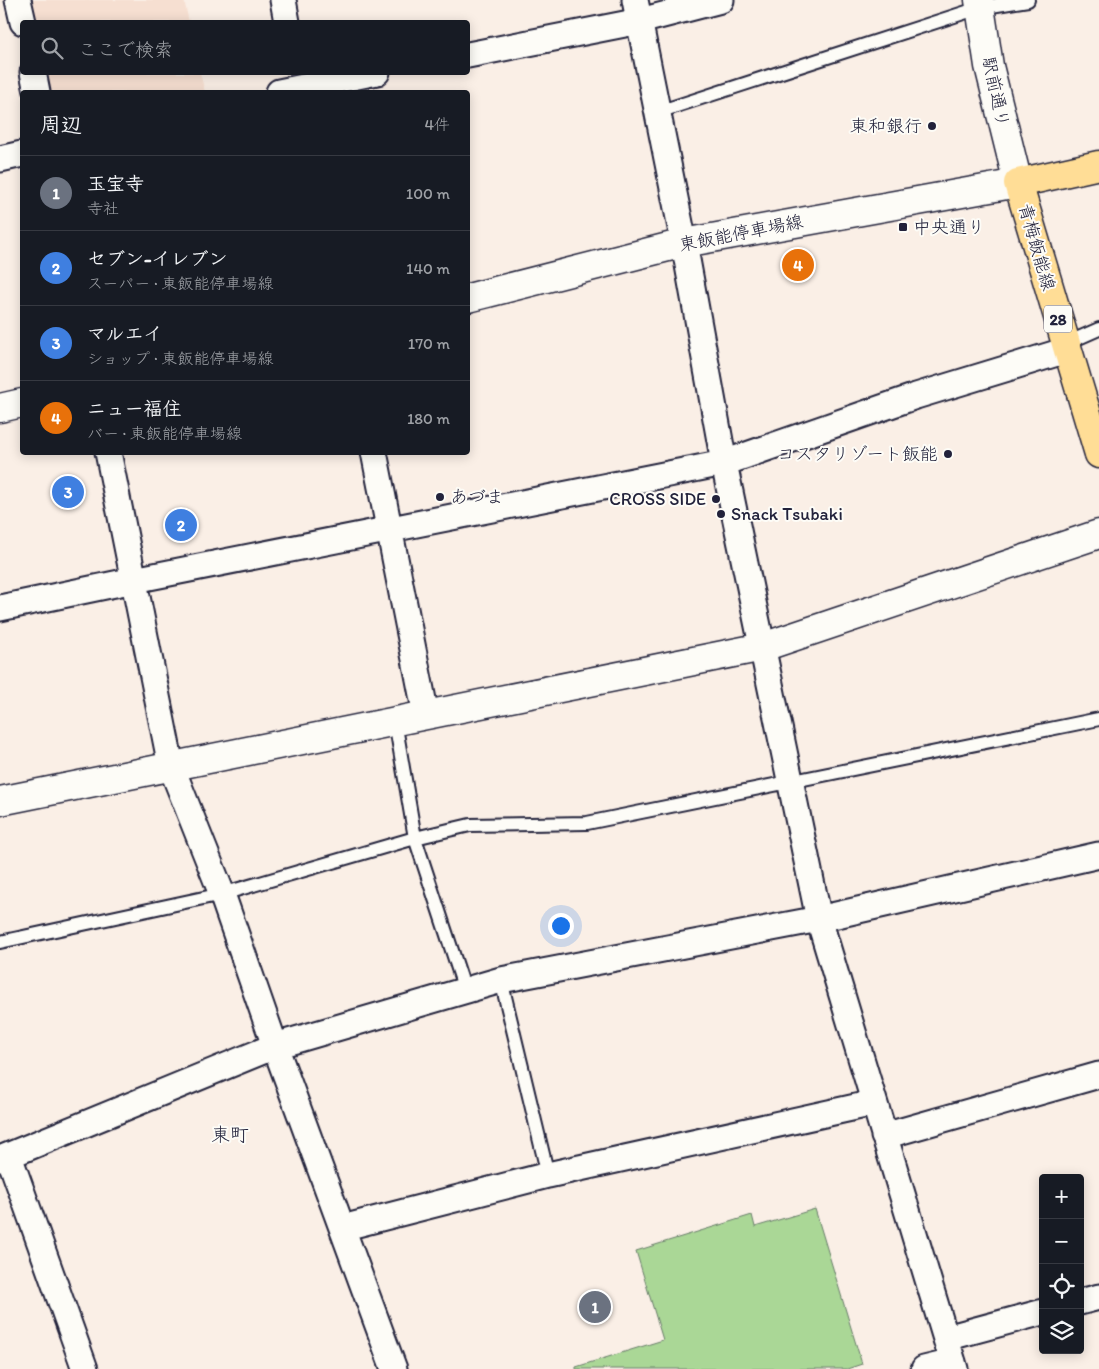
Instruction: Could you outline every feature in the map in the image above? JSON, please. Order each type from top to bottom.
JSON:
[{"type":"main road","points":[[1018,183],[1099,165]]},
{"type":"main road","name":"青梅飯能線","points":[[1018,183],[1099,454]]},
{"type":"street","points":[[18,0],[22,20]]},
{"type":"street","points":[[283,0],[287,20]]},
{"type":"street","points":[[470,54],[637,11],[721,0]]},
{"type":"street","name":"駅前通り","points":[[979,4],[989,66],[1018,183]]},
{"type":"street","points":[[637,11],[684,243],[724,463],[819,919],[954,1366],[924,1369]]},
{"type":"street","points":[[34,75],[37,90]]},
{"type":"street","points":[[295,86],[359,75]]},
{"type":"street","points":[[0,159],[20,154]]},
{"type":"street","name":"東飯能停車場線","points":[[470,297],[684,243],[1018,183]]},
{"type":"street","points":[[0,608],[724,463],[916,396],[1066,347]]},
{"type":"street","points":[[0,408],[20,403]]},
{"type":"street","points":[[109,455],[171,766],[222,894],[275,1046],[394,1369]]},
{"type":"street","points":[[375,455],[426,715]]},
{"type":"street","points":[[0,801],[762,648],[1099,534]]},
{"type":"street","points":[[85,1369],[4,1158],[275,1046],[501,980],[819,919],[1099,855]]},
{"type":"street","points":[[884,1136],[1099,1075]]},
{"type":"street","points":[[342,1228],[548,1175],[874,1103]]},
{"type":"street","points":[[1084,1301],[1099,1297]]},
{"type":"street","points":[[946,1338],[1039,1313]]},
{"type":"lane","points":[[658,112],[979,4],[1028,0]]},
{"type":"lane","points":[[1066,347],[1099,329]]},
{"type":"lane","points":[[0,942],[222,894],[415,838],[470,825],[587,823],[1099,718]]},
{"type":"lane","points":[[395,721],[415,838],[465,990]]},
{"type":"lane","points":[[501,980],[548,1175]]},
{"type":"shaded area","points":[[30,0],[184,0],[189,20],[34,20]]},
{"type":"shaded area","points":[[45,75],[201,75],[204,90],[49,90]]},
{"type":"green space","points":[[815,1209],[862,1364],[847,1369],[576,1369],[576,1367],[663,1340],[636,1251],[752,1215],[755,1227]]},
{"type":"place","name":"東和銀行","points":[[932,126]]},
{"type":"place","name":"中央通り","points":[[903,227]]},
{"type":"place","name":"ニュー福住","points":[[798,265]]},
{"type":"place","name":"コスタリゾート飯能","points":[[948,454]]},
{"type":"place","name":"マルエイ","points":[[68,492]]},
{"type":"place","name":"あづま","points":[[440,497]]},
{"type":"place","name":"CROSS SIDE","points":[[716,499]]},
{"type":"place","name":"Snack Tsubaki","points":[[721,514]]},
{"type":"place","name":"セブン-イレブン","points":[[181,525]]},
{"type":"place","name":"玉宝寺","points":[[595,1307]]},
{"type":"district","name":"東町","points":[[230,1134]]}]
